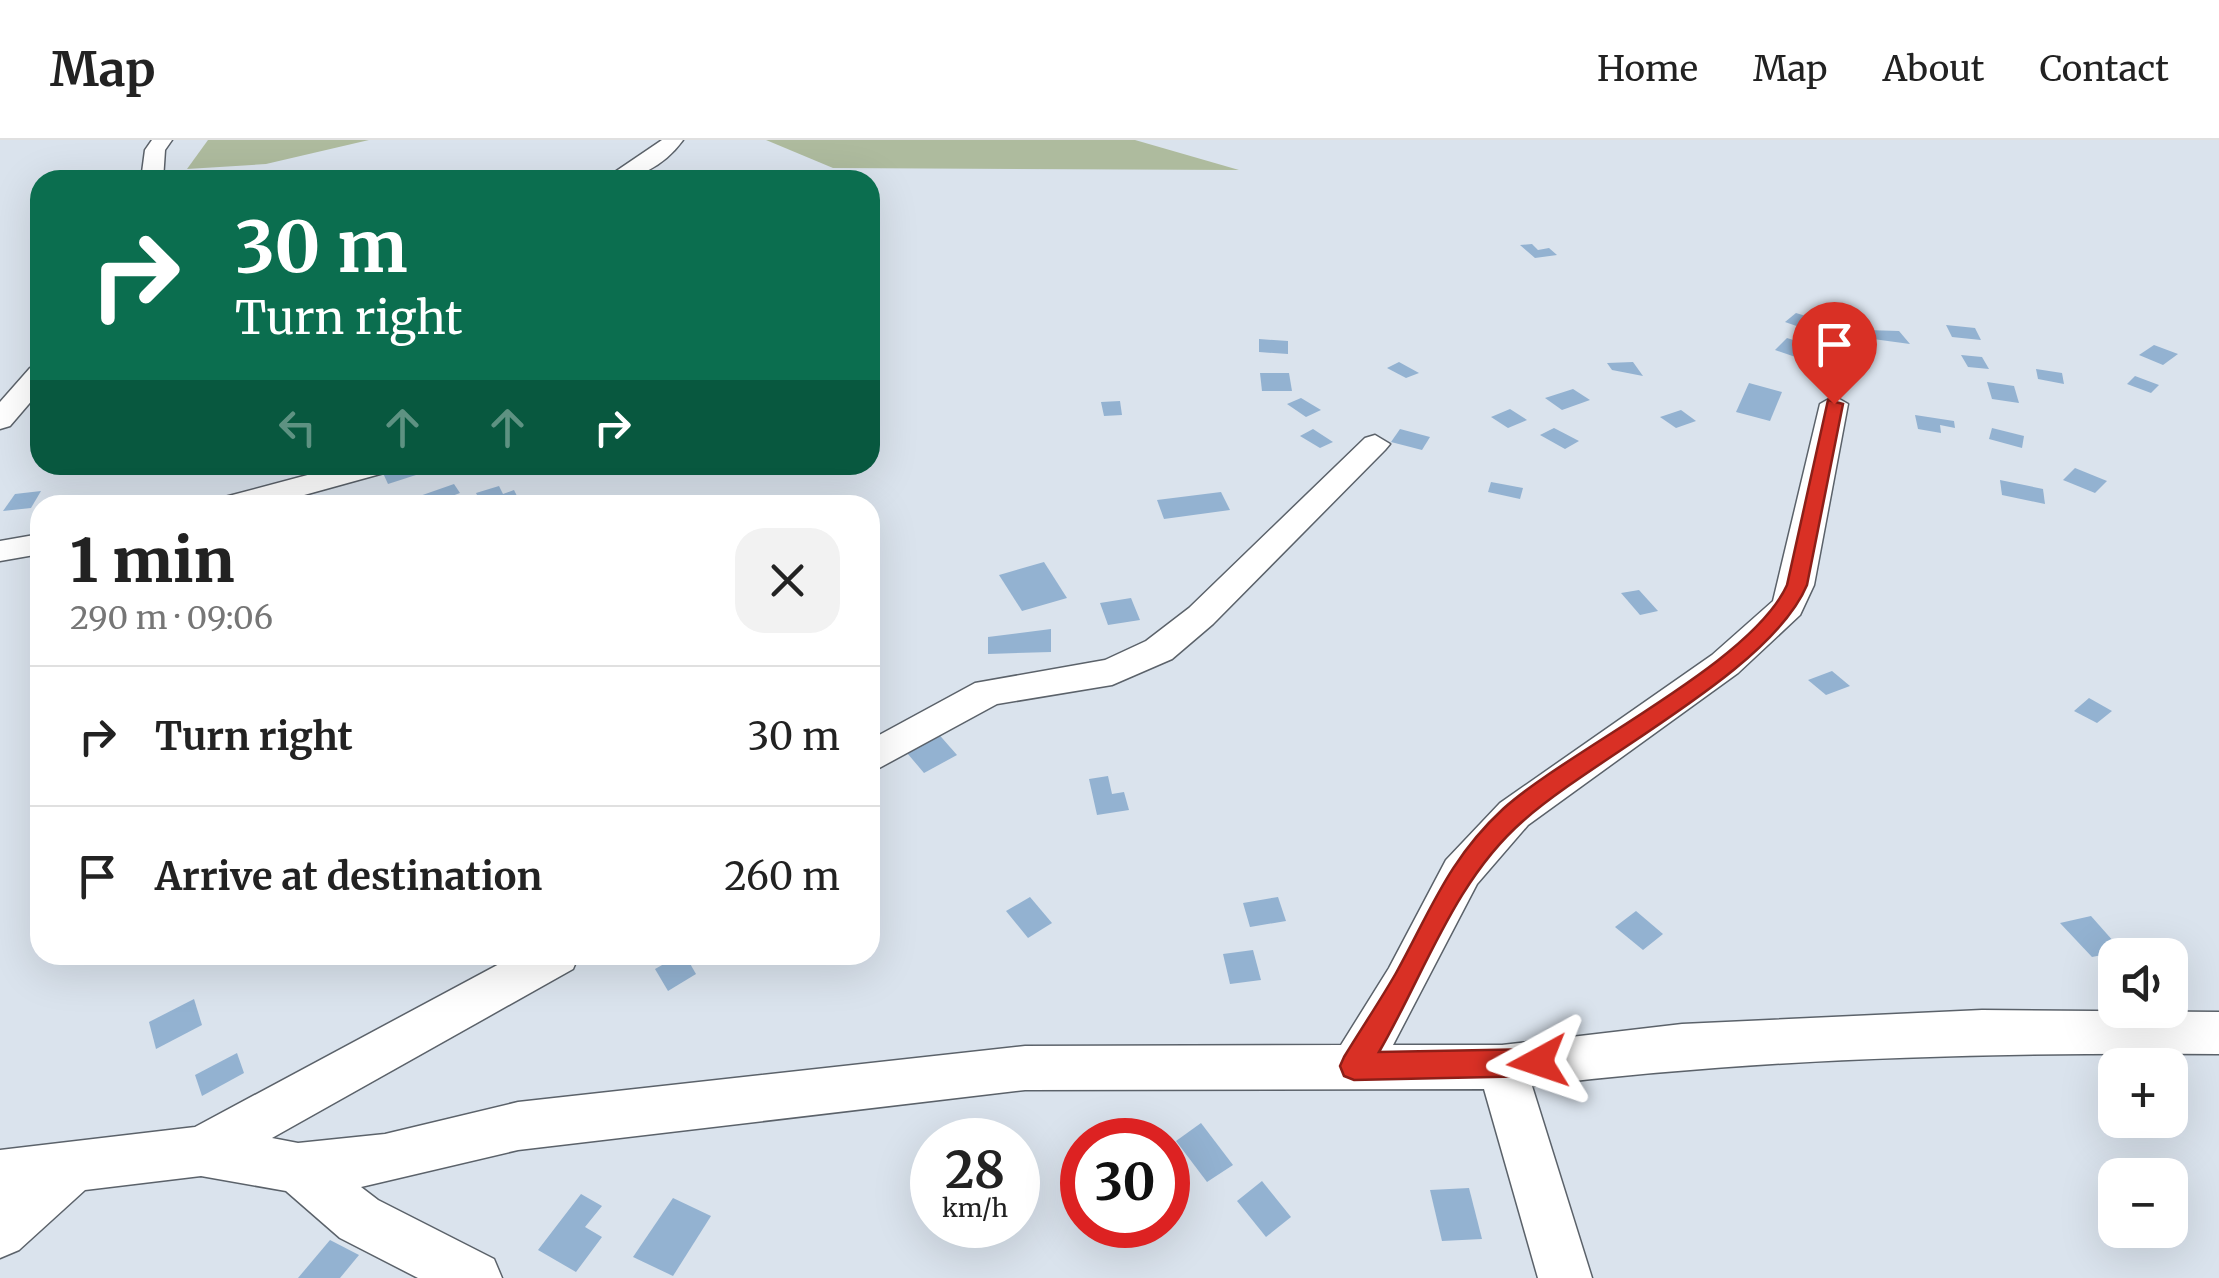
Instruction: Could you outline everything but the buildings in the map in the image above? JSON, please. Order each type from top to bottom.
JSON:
[{"type":"street","points":[[153,170],[155,150],[162,140]]},
{"type":"street","points":[[633,170],[660,156],[673,140]]},
{"type":"street","points":[[0,420],[30,386]]},
{"type":"street","points":[[1354,1066],[1405,982],[1460,872],[1514,814],[1725,664],[1788,607],[1797,585],[1834,404]]},
{"type":"street","points":[[880,752],[988,692],[1112,672],[1160,650],[1201,616],[1375,444]]},
{"type":"street","points":[[269,495],[343,475]]},
{"type":"street","points":[[0,551],[30,546]]},
{"type":"street","points":[[200,1151],[539,965]]},
{"type":"street","points":[[0,1175],[200,1151],[298,1168],[385,1159],[518,1126],[1026,1068],[1502,1067],[1682,1046],[1982,1031],[2219,1033]]},
{"type":"street","points":[[1502,1067],[1565,1278]]},
{"type":"street","points":[[0,1231],[75,1165]]},
{"type":"street","points":[[298,1168],[359,1219],[475,1278]]},
{"type":"green space","points":[[208,140],[369,140],[266,164],[187,169]]},
{"type":"green space","points":[[766,140],[1135,140],[1239,170],[833,168]]},
{"type":"route","points":[[1538,1062],[1502,1067],[1354,1066],[1405,982],[1460,872],[1514,814],[1725,664],[1788,607],[1797,585],[1834,404]]}]
